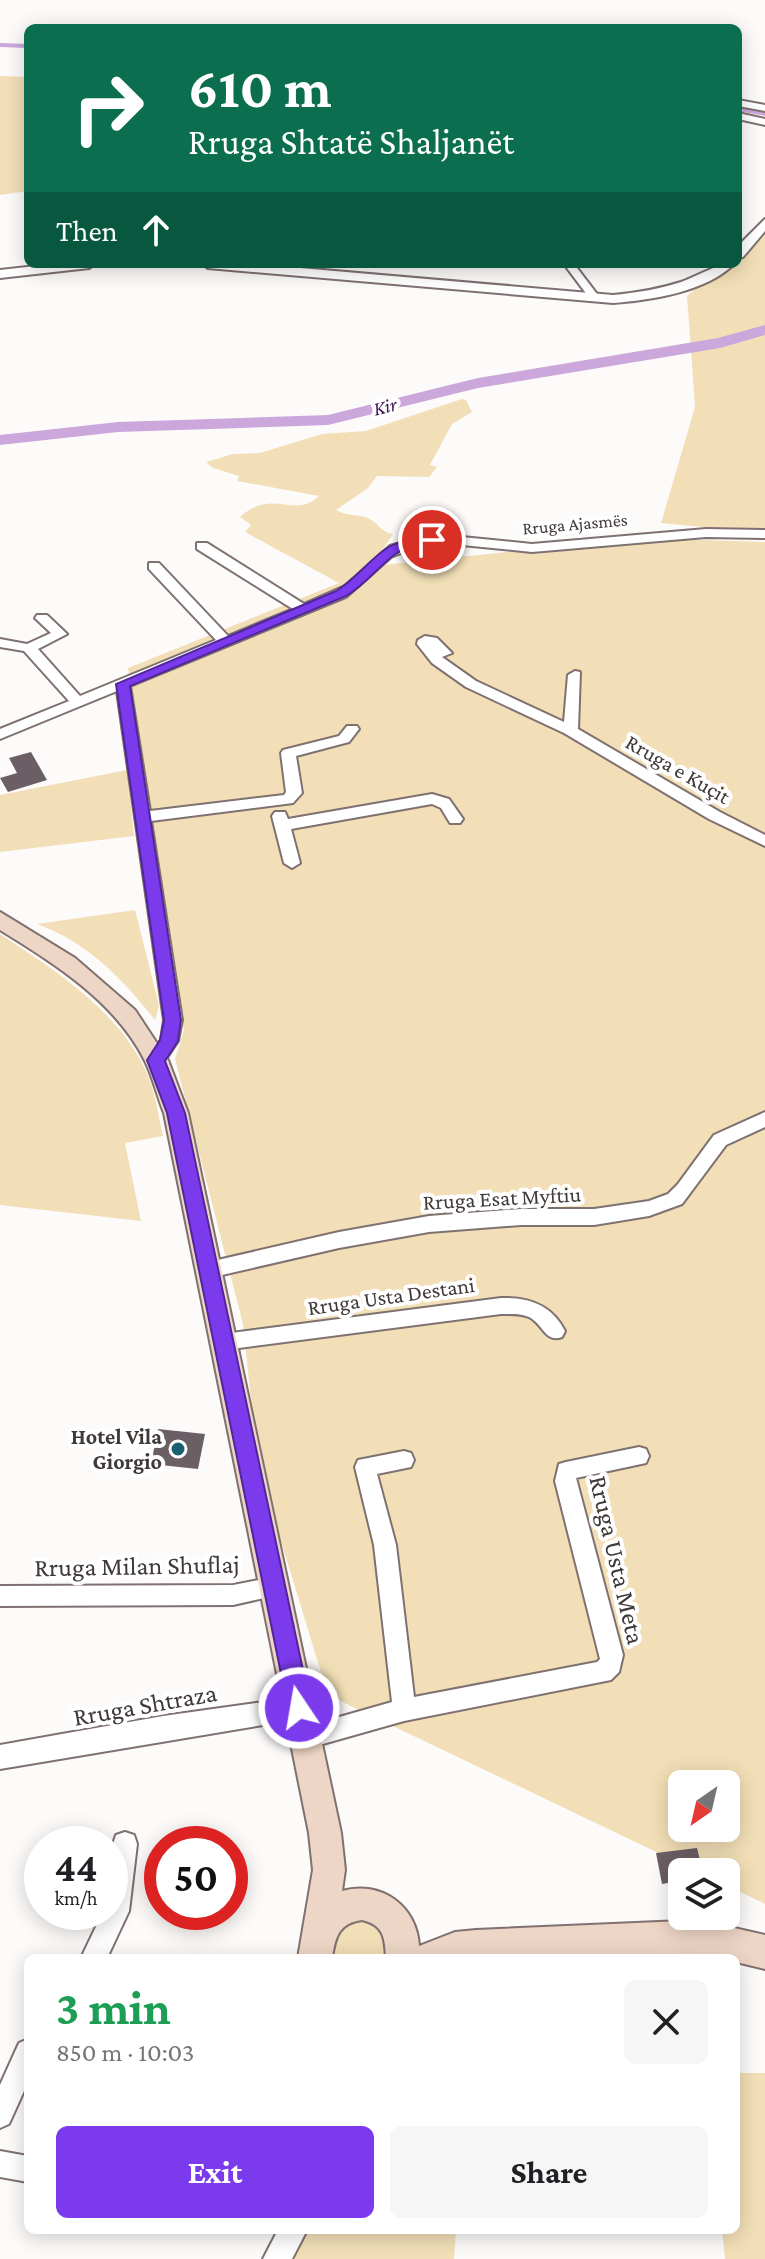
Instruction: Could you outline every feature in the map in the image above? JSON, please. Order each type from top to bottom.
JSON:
[{"type":"main road","points":[[0,920],[71,964],[130,1021],[156,1060],[176,1113],[325,1833],[329,1870],[315,1954]]},
{"type":"main road","points":[[325,1833],[351,1886],[410,1935],[442,1953],[682,1938],[721,1942],[765,1952]]},
{"type":"main road","points":[[321,1925],[341,1906],[368,1903]]},
{"type":"main road","points":[[396,1924],[402,1937],[403,1954]]},
{"type":"street","points":[[742,104],[765,108]]},
{"type":"street","points":[[742,117],[765,122]]},
{"type":"street","points":[[742,249],[765,223]]},
{"type":"street","points":[[0,274],[53,268]]},
{"type":"street","points":[[288,268],[620,299],[686,284],[720,268]]},
{"type":"street","points":[[572,268],[595,298]]},
{"type":"street","name":"Rruga Ajasmës","points":[[302,609],[351,588],[390,552],[417,541],[443,539],[527,548],[692,532],[765,534]]},
{"type":"street","points":[[202,546],[302,609]]},
{"type":"street","points":[[154,566],[225,641]]},
{"type":"street","points":[[0,734],[302,609]]},
{"type":"street","points":[[0,643],[29,648],[60,634],[42,618]]},
{"type":"street","name":"Rruga e Kuçit","points":[[445,653],[432,641],[425,640],[424,644],[439,664],[478,687],[571,731],[703,811],[765,841]]},
{"type":"street","points":[[29,648],[78,702]]},
{"type":"street","points":[[571,731],[575,675]]},
{"type":"street","points":[[123,684],[173,1020],[169,1041],[156,1060]]},
{"type":"street","points":[[143,817],[288,799],[294,793],[288,753],[344,739],[352,729]]},
{"type":"street","points":[[283,825],[432,799],[446,803],[455,819]]},
{"type":"street","points":[[276,802],[292,863]]},
{"type":"street","name":"Rruga Esat Myftiu","points":[[209,1270],[339,1240],[429,1224],[521,1217],[594,1217],[649,1208],[675,1199],[720,1140],[765,1119]]},
{"type":"street","name":"Rruga Usta Destani","points":[[224,1342],[501,1306],[533,1309],[547,1317],[555,1331]]},
{"type":"street","name":"Rruga Usta Meta","points":[[305,1737],[404,1710],[603,1672],[611,1664],[612,1655],[565,1481],[566,1471],[639,1456]]},
{"type":"street","points":[[404,1460],[365,1467],[385,1545],[404,1710]]},
{"type":"street","name":"Rruga Milan Shuflaj","points":[[0,1596],[233,1595],[274,1587]]},
{"type":"street","name":"Rruga Shtraza","points":[[0,1757],[299,1708]]},
{"type":"street","points":[[96,1954],[108,1930]]},
{"type":"street","points":[[0,2115],[24,2061]]},
{"type":"street","points":[[0,2164],[24,2168]]},
{"type":"street","points":[[277,2259],[291,2234]]},
{"type":"shaded area","points":[[0,76],[24,77],[24,192],[0,195]]},
{"type":"shaded area","points":[[765,225],[765,533],[661,523],[695,407],[687,296],[718,268],[742,268],[742,246]]},
{"type":"shaded area","points":[[462,399],[466,400],[472,412],[452,424],[430,465],[437,467],[429,477],[377,476],[368,488],[336,510],[366,517],[393,534],[360,575],[383,565],[642,538],[765,542],[765,1904],[740,1892],[740,1858],[669,1858],[328,1695],[258,1466],[243,1324],[175,1059],[184,1030],[128,668],[339,583],[245,532],[251,525],[240,517],[263,504],[301,505],[319,496],[237,481],[239,476],[213,468],[206,462],[233,454],[260,453],[322,434],[366,431]]},
{"type":"shaded area","points":[[127,770],[134,836],[0,852],[0,795]]},
{"type":"shaded area","points":[[135,910],[159,1005],[155,1020],[103,963],[72,941],[37,924]]},
{"type":"shaded area","points":[[0,934],[90,999],[110,1018],[142,1062],[152,1087],[163,1136],[125,1143],[141,1221],[0,1205]]},
{"type":"shaded area","points":[[358,1915],[383,1927],[390,1954],[326,1954],[328,1937]]},
{"type":"shaded area","points":[[740,2073],[765,2073],[765,2259],[725,2259],[722,2234],[740,2234]]},
{"type":"shaded area","points":[[306,2234],[456,2234],[454,2259],[294,2259]]},
{"type":"building","points":[[31,752],[47,780],[8,792],[0,778],[17,773],[9,758]]},
{"type":"building","name":"Hotel Vila Giorgio","points":[[158,1429],[205,1434],[198,1469],[151,1464]]},
{"type":"building","points":[[697,1848],[700,1858],[668,1858],[668,1883],[662,1884],[656,1853]]},
{"type":"waterway","points":[[0,45],[24,46]]},
{"type":"waterway","points":[[742,110],[765,114]]},
{"type":"waterway","name":"Kir","points":[[0,440],[118,427],[328,420],[478,383],[720,343],[765,330]]},
{"type":"place","name":"Hotel Vila Giorgio","points":[[178,1449]]},
{"type":"route","points":[[299,1708],[176,1113],[156,1060],[169,1041],[173,1020],[123,684],[341,594],[358,583],[390,552],[406,544],[432,540]]}]
